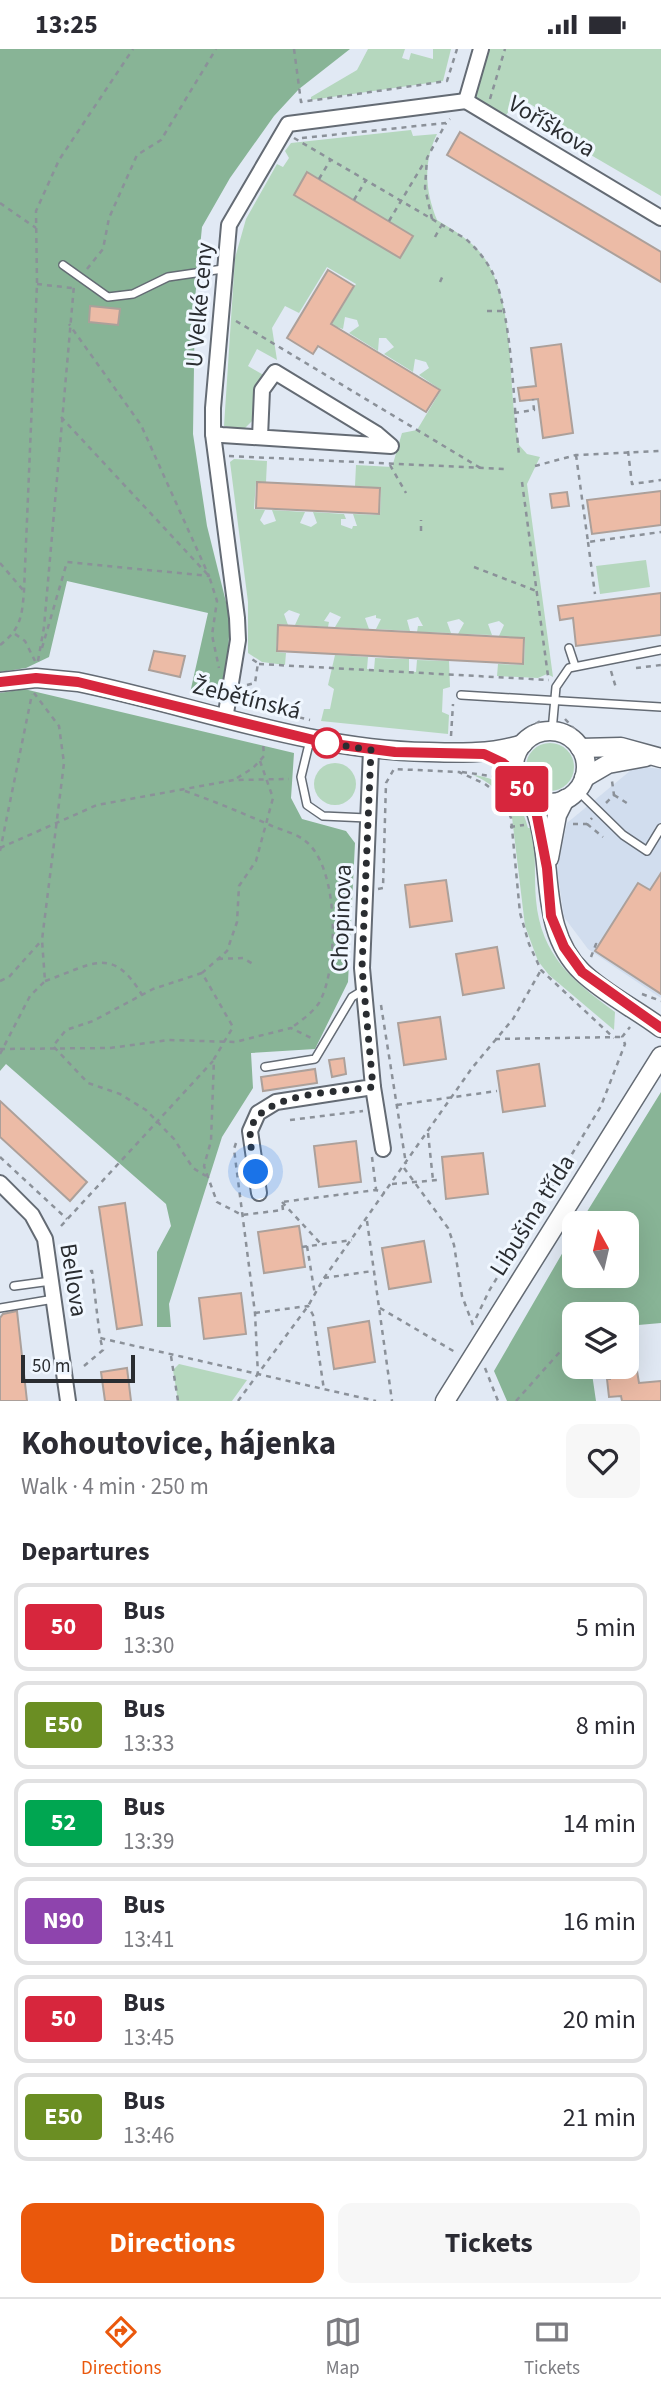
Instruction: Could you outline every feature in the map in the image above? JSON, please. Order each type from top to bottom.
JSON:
[{"type":"street","points":[[460,106],[481,49]]},
{"type":"street","name":"Voříškova","points":[[460,106],[486,112],[661,218]]},
{"type":"street","name":"U Velké ceny","points":[[225,719],[237,683],[237,618],[213,434],[223,269],[229,226],[288,124],[460,106]]},
{"type":"street","points":[[213,434],[391,446],[384,438],[275,372],[262,390],[260,437]]},
{"type":"street","name":"Žebětínská","points":[[0,682],[36,678],[78,682],[258,727],[371,750],[484,754],[524,737]]},
{"type":"street","points":[[547,868],[557,815],[575,789],[586,762],[580,748],[566,735],[552,731],[524,737],[515,759],[515,773],[524,798],[538,818],[547,868],[551,916],[564,947],[582,972],[661,1028]]},
{"type":"street","points":[[580,748],[621,747],[656,757]]},
{"type":"street","name":"Chopinova","points":[[371,750],[362,991],[377,1149]]},
{"type":"street","name":"Žebětínská","points":[[484,754],[515,773]]},
{"type":"street","points":[[524,798],[547,803],[575,789],[608,764],[656,757]]},
{"type":"street","name":"Libušina třída","points":[[445,1401],[661,1056]]},
{"type":"street","points":[[259,1193],[250,1131],[258,1113],[276,1102],[373,1087]]},
{"type":"street","name":"Bellova","points":[[0,1183],[19,1200],[41,1228],[55,1299],[68,1401]]},
{"type":"lane","points":[[63,265],[108,297],[132,294],[168,278],[188,273],[223,269]]},
{"type":"lane","points":[[569,648],[575,666]]},
{"type":"lane","points":[[552,731],[558,681],[569,668],[661,650]]},
{"type":"lane","points":[[461,695],[661,708]]},
{"type":"lane","points":[[311,739],[301,781],[303,798],[313,811],[342,819],[367,818]]},
{"type":"lane","points":[[575,789],[623,835],[647,851],[661,828]]},
{"type":"lane","points":[[265,1067],[315,1059],[347,1004],[362,991]]},
{"type":"lane","points":[[14,1286],[52,1281]]},
{"type":"lane","points":[[0,1308],[55,1299]]},
{"type":"path","points":[[0,645],[15,633],[22,620],[37,284],[36,211],[58,160],[133,49]]},
{"type":"path","points":[[37,664],[44,627],[72,288],[103,249],[109,218],[137,155],[161,140],[216,49]]},
{"type":"path","points":[[294,49],[300,102],[447,81],[457,49]]},
{"type":"path","points":[[486,112],[505,49]]},
{"type":"path","points":[[389,221],[446,123],[460,106]]},
{"type":"path","points":[[446,123],[310,139],[292,137],[466,239],[483,255],[494,277],[504,311],[519,455]]},
{"type":"path","points":[[426,158],[425,188],[432,219]]},
{"type":"path","points":[[319,179],[331,159]]},
{"type":"path","points":[[354,200],[366,180]]},
{"type":"path","points":[[0,203],[36,228]]},
{"type":"path","points":[[435,237],[441,226]]},
{"type":"path","points":[[440,282],[444,274]]},
{"type":"path","points":[[37,284],[72,288]]},
{"type":"path","points":[[487,311],[504,311]]},
{"type":"path","points":[[229,316],[482,469]]},
{"type":"path","points":[[69,324],[141,425],[209,576],[217,601],[212,635],[213,651],[219,668],[237,683],[255,683],[258,663]]},
{"type":"path","points":[[514,413],[534,410],[533,399]]},
{"type":"path","points":[[61,417],[209,576]]},
{"type":"path","points":[[628,451],[632,484],[661,480]]},
{"type":"path","points":[[535,466],[576,455],[661,451]]},
{"type":"path","points":[[576,455],[595,594]]},
{"type":"path","points":[[223,456],[506,469]]},
{"type":"path","points":[[390,465],[406,492]]},
{"type":"path","points":[[522,482],[549,680]]},
{"type":"path","points":[[421,520],[421,531]]},
{"type":"path","points":[[588,542],[661,532]]},
{"type":"path","points":[[37,664],[67,562],[209,576]]},
{"type":"path","points":[[0,563],[24,591]]},
{"type":"path","points":[[474,567],[539,592]]},
{"type":"path","points":[[15,633],[25,641],[37,664]]},
{"type":"path","points":[[247,651],[252,661],[258,663],[558,681]]},
{"type":"path","points":[[624,669],[661,665]]},
{"type":"path","points":[[601,671],[611,670],[616,688]]},
{"type":"path","points":[[0,849],[33,692],[47,706],[59,726],[64,763],[42,940],[45,981]]},
{"type":"path","points":[[241,698],[241,703],[317,722]]},
{"type":"path","points":[[453,700],[453,737]]},
{"type":"path","points":[[524,737],[538,724],[544,713]]},
{"type":"path","points":[[234,780],[260,761],[265,749],[258,727]]},
{"type":"path","points":[[53,1046],[66,1030],[93,1021],[142,995],[202,972],[227,951],[237,922],[239,885],[256,861],[273,798],[260,761]]},
{"type":"path","points":[[372,889],[383,888],[386,783],[394,769],[498,777],[524,798]]},
{"type":"path","points":[[459,772],[485,784],[503,798],[511,818],[520,913],[529,944],[541,970],[614,1038]]},
{"type":"path","points":[[611,777],[614,795],[630,805]]},
{"type":"path","points":[[0,849],[97,805],[234,780],[267,778],[301,781]]},
{"type":"path","points":[[2,1051],[53,1046],[110,1048],[169,1040],[224,1042],[291,1028],[318,1005],[326,986],[332,957],[332,917],[320,858],[304,840],[233,807],[185,791]]},
{"type":"path","points":[[587,824],[614,795]]},
{"type":"path","points":[[510,827],[530,824]]},
{"type":"path","points":[[561,824],[587,824],[603,837]]},
{"type":"path","points":[[0,981],[9,977],[42,940]]},
{"type":"path","points":[[218,959],[243,958],[253,964]]},
{"type":"path","points":[[2,1051],[30,996],[45,981],[108,962],[123,967],[142,995]]},
{"type":"path","points":[[238,1401],[308,1306],[324,1278],[453,1097],[513,1019],[541,970]]},
{"type":"path","points":[[61,1226],[104,1177],[159,1123],[214,1059],[233,1027],[202,972]]},
{"type":"path","points":[[380,995],[405,1165],[414,1182],[448,1228],[454,1245],[462,1296],[473,1325],[489,1291],[601,1106],[625,1044],[622,1037]]},
{"type":"path","points":[[495,1039],[622,1037],[653,999]]},
{"type":"path","points":[[291,1028],[310,1038],[327,1041]]},
{"type":"path","points":[[53,1046],[88,1083],[120,1094],[146,1111],[174,1139],[193,1168],[206,1176]]},
{"type":"path","points":[[214,1059],[211,1141],[204,1165],[217,1202],[242,1215],[283,1210],[282,1202]]},
{"type":"path","points":[[397,1105],[497,1091]]},
{"type":"path","points":[[290,1120],[360,1110],[366,1112]]},
{"type":"path","points":[[391,1185],[435,1180],[428,1133]]},
{"type":"path","points":[[238,1139],[234,1149],[255,1313],[258,1375]]},
{"type":"path","points":[[376,1190],[377,1149]]},
{"type":"path","points":[[0,1157],[67,1219]]},
{"type":"path","points":[[282,1202],[376,1190],[385,1193]]},
{"type":"path","points":[[282,1202],[321,1244]]},
{"type":"path","points":[[367,1219],[393,1401]]},
{"type":"path","points":[[302,1247],[352,1240]]},
{"type":"path","points":[[307,1246],[315,1295]]},
{"type":"path","points":[[70,1273],[92,1271],[103,1350],[84,1366]]},
{"type":"path","points":[[324,1278],[375,1271]]},
{"type":"path","points":[[255,1313],[308,1306]]},
{"type":"path","points":[[308,1306],[313,1315],[324,1390]]},
{"type":"path","points":[[380,1308],[454,1352]]},
{"type":"path","points":[[100,1338],[376,1401]]},
{"type":"path","points":[[478,1349],[498,1401]]},
{"type":"path","points":[[516,1401],[562,1349]]},
{"type":"path","points":[[171,1356],[178,1401]]},
{"type":"path","points":[[243,1394],[244,1401]]},
{"type":"shaded area","points":[[636,766],[661,769],[661,998],[588,949],[564,917],[557,869],[567,823]]},
{"type":"green space","points":[[0,49],[350,49],[299,89],[274,116],[230,178],[202,227],[195,299],[193,434],[207,526],[230,618],[228,655],[218,701],[190,693],[208,613],[67,581],[49,657],[26,668],[0,672]]},
{"type":"green space","points":[[368,49],[405,49],[402,58],[409,60],[411,53],[433,59],[433,49],[451,49],[443,81],[311,100],[311,97],[357,70]]},
{"type":"green space","points":[[481,49],[661,49],[661,196],[531,120],[538,109],[519,97],[501,122],[466,101]]},
{"type":"green space","points":[[411,130],[413,136],[437,134],[429,155],[427,177],[437,220],[467,240],[483,256],[502,298],[519,445],[527,454],[540,457],[527,484],[553,677],[547,674],[538,678],[497,676],[498,664],[524,665],[525,638],[499,636],[504,625],[499,621],[488,624],[492,635],[458,634],[464,623],[459,619],[447,622],[451,633],[417,632],[418,626],[423,626],[418,617],[407,620],[410,631],[376,629],[381,619],[376,618],[376,615],[365,618],[369,629],[335,627],[341,617],[330,612],[324,621],[329,622],[328,627],[295,625],[300,614],[289,610],[284,614],[288,625],[278,624],[276,652],[286,653],[285,665],[262,662],[248,653],[248,602],[230,462],[234,459],[267,461],[266,482],[256,482],[254,509],[265,510],[260,520],[264,525],[276,521],[272,510],[305,512],[300,523],[311,527],[317,523],[313,512],[344,514],[346,519],[341,519],[341,525],[352,529],[357,526],[353,514],[380,515],[381,488],[355,486],[356,465],[392,467],[402,433],[417,430],[441,390],[419,375],[429,368],[426,362],[415,359],[413,372],[384,354],[394,347],[386,338],[379,338],[378,351],[349,333],[359,326],[357,320],[345,317],[343,329],[331,325],[356,284],[327,267],[299,313],[285,306],[272,328],[277,360],[257,349],[248,366],[267,377],[254,419],[244,429],[224,426],[235,258],[246,219],[277,164],[283,167],[289,158],[285,151],[291,143]]},
{"type":"green space","points":[[646,560],[650,587],[600,594],[596,566]]},
{"type":"green space","points":[[335,655],[368,657],[367,669],[374,670],[375,658],[409,659],[409,671],[416,672],[417,660],[449,661],[450,687],[443,689],[442,712],[449,715],[448,734],[321,721],[324,709],[330,709],[334,689],[328,685]]},
{"type":"green space","points":[[24,689],[294,753],[291,798],[302,819],[346,831],[355,843],[348,982],[315,1049],[251,1053],[253,1088],[222,1137],[169,1304],[171,1327],[157,1327],[157,1252],[171,1226],[166,1204],[6,1064],[0,1071],[0,693]]},
{"type":"green space","points":[[550,743],[567,750],[574,767],[567,784],[550,791],[533,784],[526,767],[533,750]]},
{"type":"green space","points":[[335,763],[350,769],[356,784],[350,799],[335,805],[320,799],[314,784],[320,769]]},
{"type":"green space","points":[[473,775],[494,780],[509,791],[520,807],[528,828],[533,828],[536,900],[545,937],[552,952],[573,978],[615,1012],[614,1030],[549,975],[538,961],[525,926],[511,809],[495,789]]},
{"type":"green space","points":[[661,1092],[661,1323],[639,1325],[639,1302],[562,1302],[562,1379],[593,1379],[596,1401],[507,1401],[494,1371],[562,1254],[562,1288],[639,1288],[639,1211],[587,1211]]},
{"type":"green space","points":[[179,1364],[247,1380],[232,1401],[178,1401],[173,1370]]},
{"type":"building","points":[[460,132],[661,252],[661,282],[447,155]]},
{"type":"building","points":[[307,172],[413,236],[400,258],[294,195]]},
{"type":"building","points":[[328,270],[354,286],[331,324],[440,390],[426,412],[318,346],[313,354],[287,338]]},
{"type":"building","points":[[90,306],[120,309],[118,325],[89,322]]},
{"type":"building","points":[[561,344],[573,433],[543,438],[538,399],[520,401],[518,388],[536,386],[531,348]]},
{"type":"building","points":[[257,482],[380,488],[379,514],[256,508]]},
{"type":"building","points":[[661,491],[661,525],[592,534],[587,500]]},
{"type":"building","points":[[567,492],[569,506],[552,508],[550,494]]},
{"type":"building","points":[[661,593],[661,635],[576,646],[573,618],[560,620],[558,606]]},
{"type":"building","points":[[278,625],[524,638],[523,664],[277,651]]},
{"type":"building","points":[[154,651],[185,656],[180,677],[149,670]]},
{"type":"building","points":[[661,873],[661,994],[595,951],[638,883],[650,890]]},
{"type":"building","points":[[446,880],[452,921],[410,927],[405,885]]},
{"type":"building","points":[[497,947],[504,988],[463,995],[456,954]]},
{"type":"building","points":[[440,1017],[446,1059],[404,1065],[398,1023]]},
{"type":"building","points":[[344,1058],[346,1074],[332,1077],[329,1060]]},
{"type":"building","points":[[539,1064],[545,1106],[503,1112],[497,1071]]},
{"type":"building","points":[[315,1069],[317,1083],[263,1091],[261,1077]]},
{"type":"building","points":[[0,1101],[87,1182],[70,1201],[0,1137]]},
{"type":"building","points":[[356,1141],[361,1182],[319,1187],[314,1146]]},
{"type":"building","points":[[483,1153],[488,1194],[446,1199],[442,1157]]},
{"type":"building","points":[[125,1203],[142,1325],[117,1329],[99,1207]]},
{"type":"building","points":[[299,1226],[305,1267],[264,1273],[258,1232]]},
{"type":"building","points":[[424,1241],[431,1282],[389,1289],[382,1248]]},
{"type":"building","points":[[241,1293],[246,1334],[204,1339],[199,1298]]},
{"type":"building","points":[[17,1311],[27,1401],[0,1401],[0,1318],[3,1314]]},
{"type":"building","points":[[369,1321],[375,1362],[334,1369],[328,1328]]},
{"type":"building","points":[[127,1368],[131,1401],[105,1401],[101,1372]]},
{"type":"building","points":[[607,1379],[638,1379],[639,1383],[661,1381],[661,1401],[622,1401],[621,1396],[609,1397]]},
{"type":"bus line","name":"50","points":[[0,682],[52,678],[78,682],[326,743],[395,752],[484,754],[506,765],[515,773],[522,790],[529,796],[538,818],[547,868],[551,916],[564,947],[582,972],[661,1028]]},
{"type":"route","points":[[256,1172],[250,1131],[258,1113],[276,1102],[373,1087],[362,991],[371,750],[327,743]]}]
